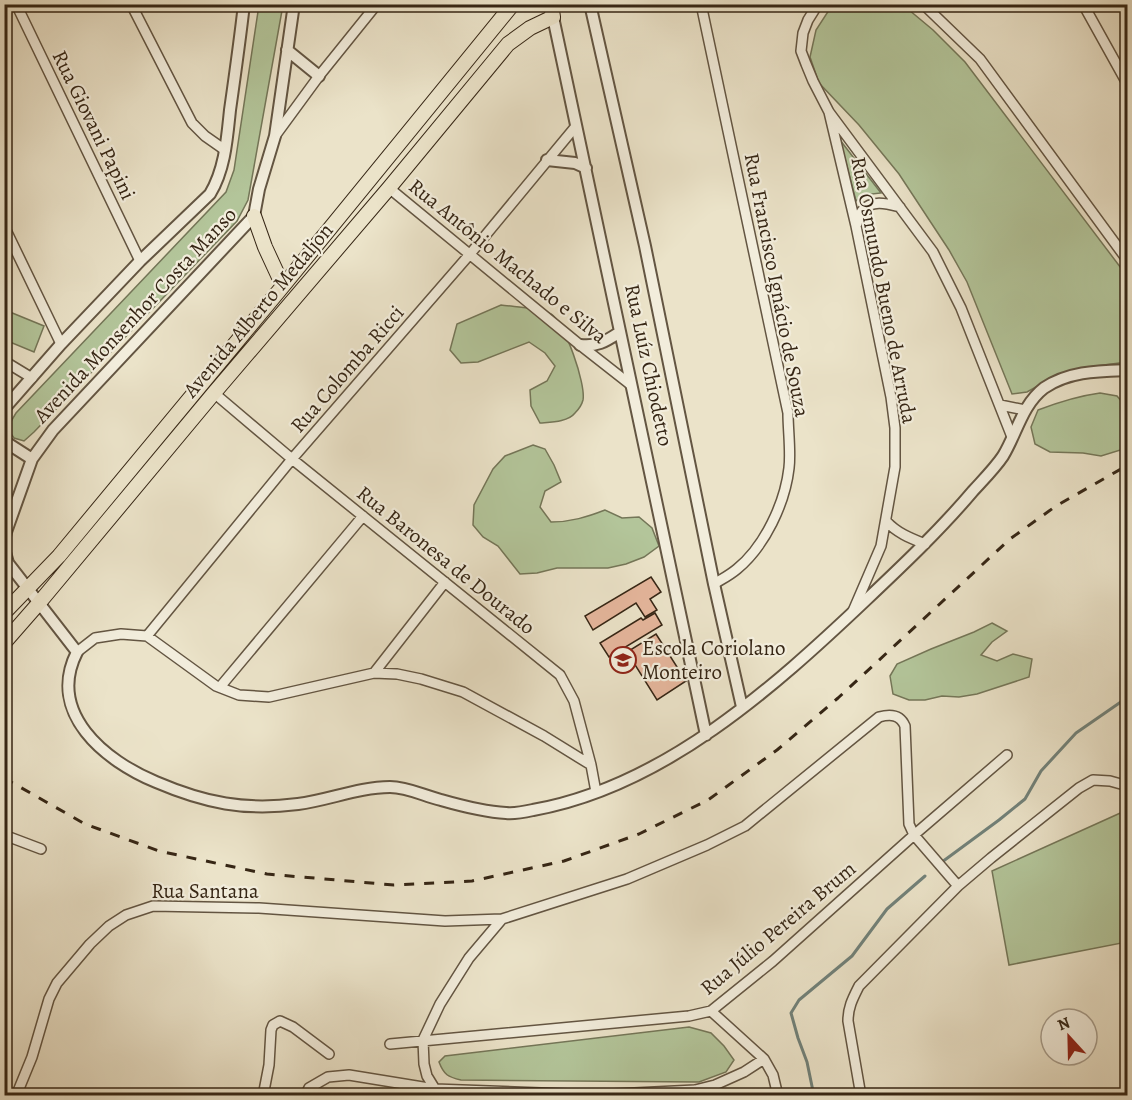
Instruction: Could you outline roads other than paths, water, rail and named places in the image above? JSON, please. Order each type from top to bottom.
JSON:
[{"type":"main road","name":"Avenida Alberto Medaljon","points":[[4,613],[59,556],[513,4]]},
{"type":"main road","name":"Avenida Alberto Medaljon","points":[[4,643],[508,44],[552,11]]},
{"type":"main road","points":[[254,216],[283,286]]},
{"type":"street","name":"Rua Giovani Papini","points":[[16,4],[140,261]]},
{"type":"street","points":[[132,4],[192,123],[205,136],[225,150]]},
{"type":"street","name":"Avenida Monsenhor Costa Manso","points":[[4,409],[61,344],[140,261],[210,194],[219,177],[225,150],[244,4]]},
{"type":"street","name":"Avenida Monsenhor Costa Manso","points":[[4,541],[32,459],[53,430],[254,216],[259,189],[275,136],[294,4]]},
{"type":"street","points":[[275,136],[319,76],[377,4]]},
{"type":"street","name":"Rua Luíz Chiodetto","points":[[590,4],[645,246],[714,585],[742,707]]},
{"type":"street","name":"Rua Francisco Ignácio de Souza","points":[[701,4],[788,413],[789,466],[779,509],[752,553],[737,569],[714,585]]},
{"type":"street","points":[[818,4],[803,33],[801,51],[813,81],[829,112],[933,252],[961,308],[1012,437]]},
{"type":"street","points":[[922,4],[980,59],[1128,261]]},
{"type":"street","points":[[1083,4],[1128,85]]},
{"type":"street","name":"Rua Luíz Chiodetto","points":[[552,11],[706,735]]},
{"type":"street","points":[[287,50],[319,76]]},
{"type":"street","name":"Rua Osmundo Bueno de Arruda","points":[[829,112],[856,226],[895,428],[896,467],[881,546],[852,613]]},
{"type":"street","name":"Rua Colomba Ricci","points":[[147,636],[292,459],[470,254],[576,126]]},
{"type":"street","points":[[547,160],[575,163],[586,168]]},
{"type":"street","name":"Rua Antônio Machado e Silva","points":[[389,188],[632,385]]},
{"type":"street","points":[[856,226],[862,212],[872,204],[900,207]]},
{"type":"street","points":[[4,226],[61,344]]},
{"type":"street","points":[[580,345],[591,346],[620,332]]},
{"type":"street","points":[[4,361],[32,378]]},
{"type":"street","points":[[591,765],[544,736],[463,692],[397,674],[374,673],[269,698],[239,695],[216,686],[147,636],[121,634],[95,638],[77,652],[71,664],[69,699],[78,723],[96,746],[146,778],[182,793],[246,807],[298,804],[388,787],[509,814],[563,803],[626,780],[706,735],[782,677],[953,515],[1003,456],[1025,410],[1045,388],[1064,378],[1086,372],[1128,370]]},
{"type":"street","name":"Rua Baronesa de Dourado","points":[[214,393],[292,459],[560,675],[574,701],[596,792]]},
{"type":"street","points":[[1000,405],[1025,410]]},
{"type":"street","points":[[4,441],[32,459]]},
{"type":"street","points":[[220,687],[363,516]]},
{"type":"street","points":[[886,521],[908,538],[925,544]]},
{"type":"street","points":[[4,549],[8,563],[77,652]]},
{"type":"street","points":[[374,673],[445,582]]},
{"type":"street","name":"Rua Santana","points":[[16,1095],[32,1057],[49,999],[57,982],[109,926],[126,915],[153,906],[259,908],[445,921],[502,919],[627,879],[745,826],[879,717],[888,714],[899,717],[905,726],[909,824],[914,834]]},
{"type":"street","name":"Rua Júlio Pereira Brum","points":[[390,1044],[689,1016],[711,1011],[773,961],[914,834],[1007,755]]},
{"type":"street","points":[[861,1095],[848,1021],[851,1001],[860,986],[958,886],[1079,788],[1093,780],[1110,781],[1128,786]]},
{"type":"street","points":[[914,834],[958,886]]},
{"type":"street","points":[[4,835],[41,849]]},
{"type":"street","points":[[435,1089],[425,1070],[423,1041],[440,1004],[469,958],[502,919]]},
{"type":"street","points":[[711,1011],[764,1059],[773,1075],[778,1095]]},
{"type":"street","points":[[263,1095],[269,1065],[271,1030],[276,1022],[280,1021],[293,1027],[329,1054]]},
{"type":"street","points":[[305,1095],[309,1088],[328,1077],[349,1075],[435,1089],[594,1095],[695,1090],[715,1085],[744,1072],[764,1059]]},
{"type":"waterway","points":[[942,862],[1025,799],[1041,771],[1076,733],[1128,697]]},
{"type":"waterway","points":[[814,1096],[807,1062],[791,1013],[799,1000],[852,956],[887,909],[925,876]]},
{"type":"railway","points":[[4,778],[85,824],[159,851],[267,874],[394,885],[472,881],[564,861],[639,834],[708,800],[777,750],[838,698],[1010,539],[1056,506],[1128,465]]},
{"type":"place","name":"Escola Coriolano Monteiro","points":[[623,660]]}]
